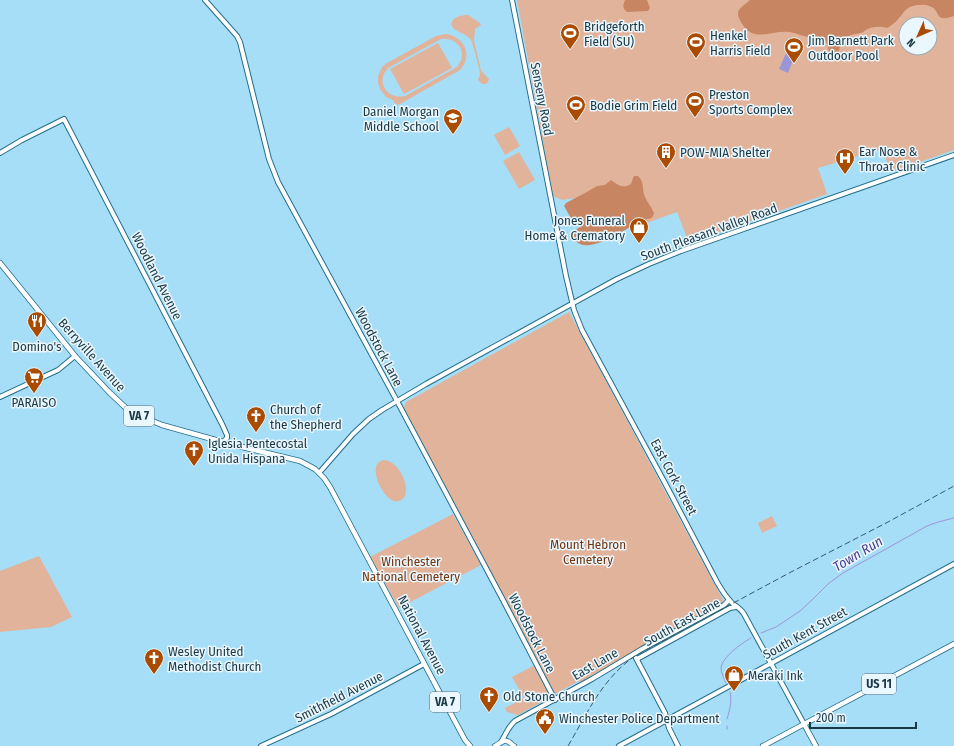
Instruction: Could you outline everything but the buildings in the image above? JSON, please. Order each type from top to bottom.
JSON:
[{"type":"main road","name":"Berryville Avenue","points":[[0,263],[75,356],[114,398],[127,408],[138,415],[162,425],[306,463]]},
{"type":"main road","name":"National Avenue","points":[[306,463],[315,469],[330,487],[465,740],[470,746]]},
{"type":"main road","name":"US 11","points":[[763,746],[954,644]]},
{"type":"main road","name":"East Cork Street","points":[[804,724],[816,746]]},
{"type":"main road","name":"East Lane","points":[[498,745],[505,741],[511,745]]},
{"type":"street","name":"Woodstock Lane","points":[[205,0],[239,39],[269,158],[276,178],[500,593],[555,700]]},
{"type":"street","name":"Senseny Road","points":[[512,0],[551,202]]},
{"type":"street","name":"Woodland Avenue","points":[[0,153],[64,119],[222,424],[227,435],[227,438],[223,442]]},
{"type":"street","name":"South Pleasant Valley Road","points":[[319,473],[358,429],[376,414],[483,353],[637,269],[681,251],[954,155]]},
{"type":"street","name":"East Cork Street","points":[[551,202],[568,290],[582,330],[717,582],[729,600],[744,614],[804,724]]},
{"type":"street","points":[[0,397],[58,370],[75,356]]},
{"type":"street","name":"South Kent Street","points":[[620,746],[954,564]]},
{"type":"street","name":"South East Lane","points":[[634,654],[724,605],[729,600]]},
{"type":"street","name":"South East Lane","points":[[637,659],[730,608],[739,608]]},
{"type":"street","points":[[634,654],[665,713],[668,728],[678,746]]},
{"type":"street","name":"East Lane","points":[[498,745],[506,731],[515,721],[555,700],[634,654]]},
{"type":"street","name":"Smithfield Avenue","points":[[261,746],[335,712],[424,664]]},
{"type":"street","name":"East Lane","points":[[506,731],[511,745]]},
{"type":"green space","points":[[517,0],[954,0],[954,150],[891,172],[882,149],[818,168],[827,194],[689,243],[677,212],[638,226],[625,191],[562,200],[553,196]]},
{"type":"green space","points":[[468,15],[481,25],[475,29],[474,41],[481,70],[489,79],[486,84],[482,84],[478,80],[480,72],[471,40],[454,29],[451,23],[454,19],[460,16]]},
{"type":"green space","points":[[446,34],[453,36],[462,43],[465,48],[466,59],[460,70],[398,105],[393,102],[395,101],[386,97],[380,89],[378,83],[378,76],[382,67],[436,36]],"holes":[[[441,39],[447,39],[457,43],[462,51],[462,56],[457,67],[405,96],[399,97],[388,93],[383,84],[384,73],[388,68]]]},
{"type":"green space","points":[[438,43],[452,68],[404,94],[390,69]]},
{"type":"green space","points":[[509,127],[520,146],[505,155],[494,135]]},
{"type":"green space","points":[[519,152],[535,180],[519,189],[503,161]]},
{"type":"green space","name":"Mount Hebron Cemetery","points":[[569,312],[723,600],[722,604],[636,650],[581,682],[579,681],[555,694],[406,414],[404,407],[406,402]]},
{"type":"green space","points":[[383,460],[396,466],[402,475],[406,485],[406,491],[401,500],[396,501],[391,499],[381,489],[376,474],[376,468],[378,463]]},
{"type":"green space","name":"Winchester National Cemetery","points":[[453,514],[481,565],[399,608],[370,557]]},
{"type":"green space","points":[[772,516],[777,526],[762,533],[758,523]]},
{"type":"green space","points":[[39,556],[72,617],[51,627],[0,632],[0,571]]},
{"type":"green space","points":[[535,665],[550,694],[549,698],[518,715],[507,712],[505,708],[524,698],[512,677]]},
{"type":"shaded area","points":[[625,0],[647,0],[650,8],[648,11],[627,12],[623,6]]},
{"type":"shaded area","points":[[750,0],[954,0],[954,16],[941,18],[934,8],[928,5],[917,5],[905,10],[900,16],[898,16],[898,18],[892,25],[887,28],[874,27],[847,37],[841,44],[838,58],[831,56],[827,44],[822,40],[789,32],[762,34],[751,33],[746,29],[739,18],[738,11]]},
{"type":"shaded area","points":[[788,44],[799,49],[788,73],[779,69],[787,51],[785,50]]},
{"type":"shaded area","points":[[634,176],[638,176],[641,180],[645,197],[654,213],[652,217],[650,219],[642,220],[613,237],[603,241],[584,245],[577,242],[573,235],[577,229],[584,224],[584,221],[582,219],[572,220],[564,206],[566,203],[597,186],[605,185],[611,180],[621,186],[631,184]]},
{"type":"waterway","name":"Town Run","points":[[761,633],[776,627],[800,611],[828,584],[843,573],[927,526],[954,518]]},
{"type":"waterway","name":"Town Run","points":[[726,683],[721,668],[722,664],[733,651],[751,638]]},
{"type":"waterway","name":"Town Run","points":[[727,719],[731,699],[730,692]]},
{"type":"railway","points":[[568,746],[589,709],[613,675],[635,656],[954,486]]},
{"type":"place","name":"Bridgeforth Field (SU)","points":[[570,50]]},
{"type":"place","name":"Henkel Harris Field","points":[[696,59]]},
{"type":"place","name":"Jim Barnett Park Outdoor Pool","points":[[794,64]]},
{"type":"place","name":"Preston Sports Complex","points":[[695,118]]},
{"type":"place","name":"Bodie Grim Field","points":[[576,122]]},
{"type":"place","name":"Daniel Morgan Middle School","points":[[453,135]]},
{"type":"place","name":"POW-MIA Shelter","points":[[666,169]]},
{"type":"place","name":"Ear Nose & Throat Clinic","points":[[845,175]]},
{"type":"place","name":"Jones Funeral Home & Crematory","points":[[639,244]]},
{"type":"place","name":"Domino's","points":[[37,338]]},
{"type":"place","name":"PARAISO","points":[[34,394]]},
{"type":"place","name":"Church of the Shepherd","points":[[256,433]]},
{"type":"place","name":"Iglesia Pentecostal Unida Hispana","points":[[194,467]]},
{"type":"place","name":"Wesley United Methodist Church","points":[[154,675]]},
{"type":"place","name":"Meraki Ink","points":[[734,692]]},
{"type":"place","name":"Old Stone Church","points":[[489,713]]},
{"type":"place","name":"Winchester Police Department","points":[[545,735]]}]
